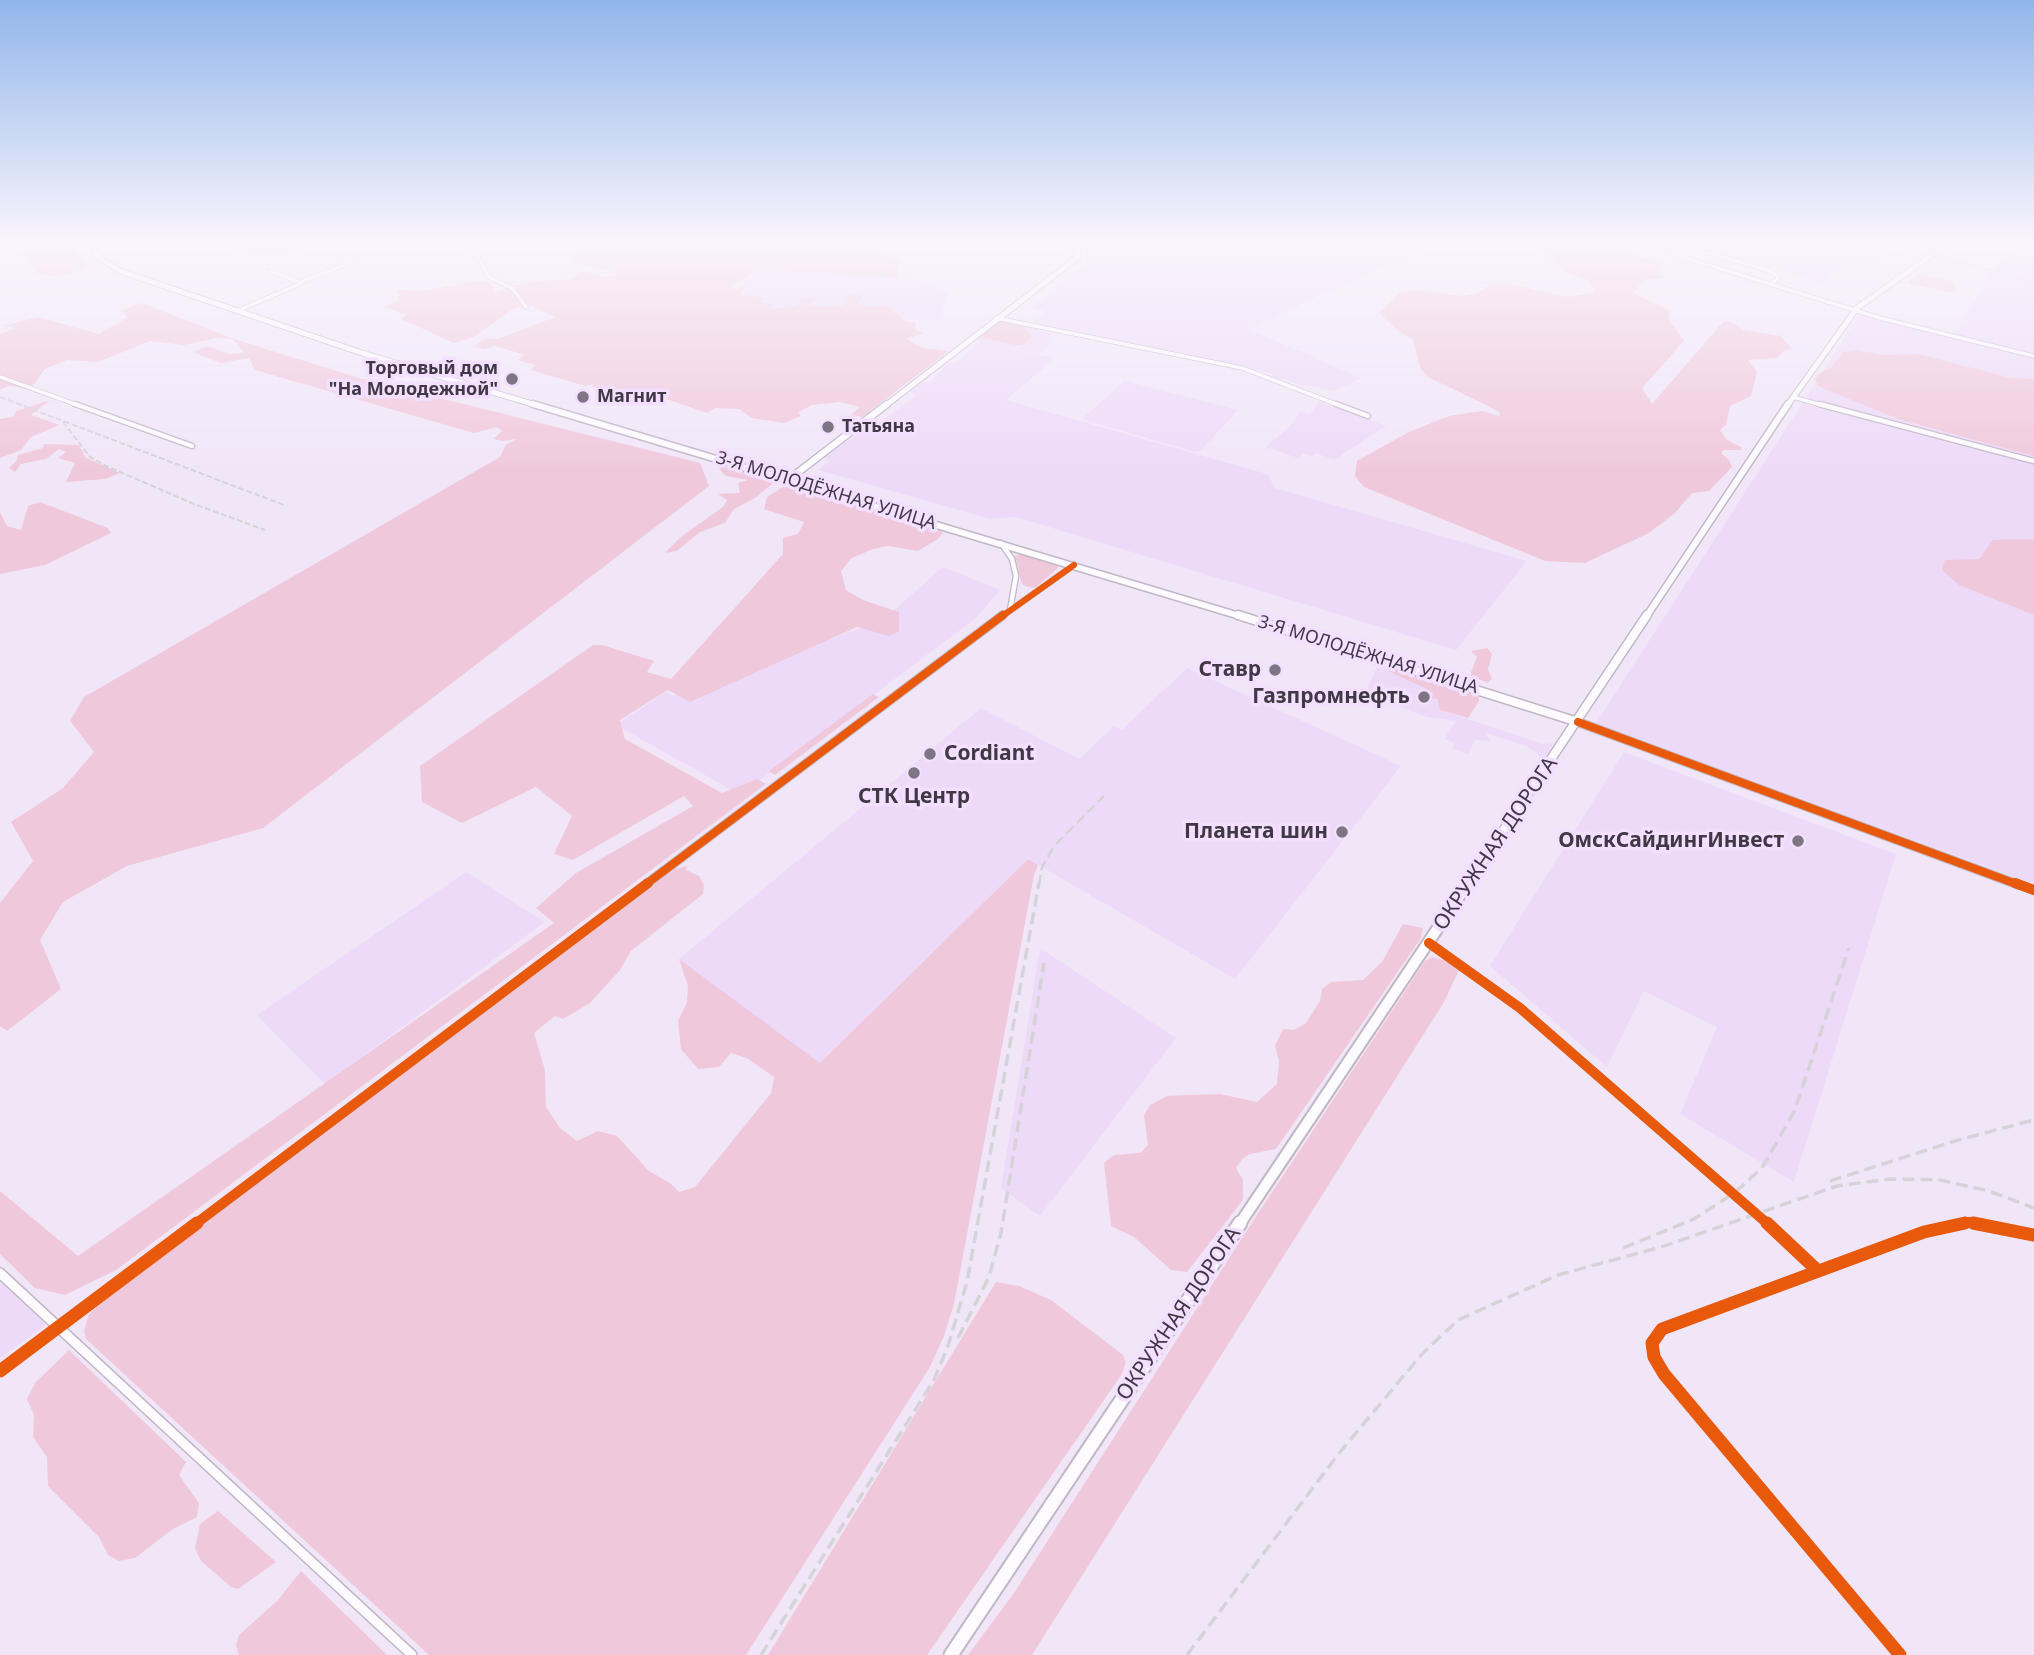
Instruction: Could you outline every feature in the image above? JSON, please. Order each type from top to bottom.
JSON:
[{"type":"main road","name":"3-Я МОЛОДЁЖНАЯ УЛИЦА","points":[[247,315],[362,353],[1490,692],[1578,722]]},
{"type":"main road","points":[[788,480],[1000,315]]},
{"type":"main road","name":"ОКРУЖНАЯ ДОРОГА","points":[[951,1655],[1578,722],[1793,397],[1851,315]]},
{"type":"street","points":[[1875,315],[2034,356]]},
{"type":"street","points":[[996,318],[1242,369],[1368,416]]},
{"type":"street","points":[[0,377],[192,446]]},
{"type":"street","points":[[1793,397],[2034,461]]},
{"type":"street","points":[[1001,543],[1012,559],[1016,576],[1010,610]]},
{"type":"street","points":[[0,1371],[1010,610],[1074,565]]},
{"type":"street","points":[[1578,722],[2034,890]]},
{"type":"street","points":[[1429,943],[1530,1016],[1756,1212],[1818,1270]]},
{"type":"street","points":[[1900,1655],[1664,1374],[1654,1357],[1652,1343],[1662,1329],[1924,1232],[1969,1222],[2034,1235]]},
{"type":"street","points":[[0,1273],[412,1655]]},
{"type":"shaded area","points":[[125,315],[173,315],[234,339],[356,377],[700,463],[709,486],[263,828],[127,866],[63,902],[40,940],[61,989],[7,1031],[0,1026],[0,903],[33,861],[11,822],[63,788],[94,752],[70,721],[84,697],[500,457],[506,445],[517,439],[493,439],[502,431],[497,427],[474,433],[255,370],[249,358],[221,363],[192,352],[208,346],[229,354],[245,353],[233,339],[216,338],[184,345],[150,341],[98,362],[67,360],[45,369],[31,388],[8,386],[0,390],[0,334],[17,328],[4,326],[38,317],[99,334],[127,318]]},
{"type":"shaded area","points":[[407,315],[504,315],[474,337],[454,343],[401,319]]},
{"type":"shaded area","points":[[551,315],[898,315],[906,322],[916,323],[915,329],[923,333],[906,339],[922,348],[949,351],[862,417],[851,415],[860,407],[840,402],[812,405],[798,412],[801,416],[784,423],[752,418],[739,409],[715,408],[707,413],[640,390],[625,392],[591,387],[594,384],[585,386],[531,370],[535,365],[518,360],[525,355],[495,346],[483,349],[474,346],[486,338],[498,339],[555,317]]},
{"type":"shaded area","points":[[828,315],[940,315],[938,321]]},
{"type":"shaded area","points":[[1041,315],[1278,315],[1248,329],[1361,378],[1334,391],[1269,377],[1272,374],[1265,372],[1030,324]]},
{"type":"shaded area","points":[[1381,315],[1669,315],[1684,341],[1642,388],[1652,404],[1723,322],[1729,321],[1744,330],[1781,336],[1792,349],[1785,350],[1777,358],[1748,360],[1757,372],[1751,396],[1730,406],[1726,425],[1720,430],[1727,440],[1741,447],[1741,450],[1724,450],[1721,453],[1732,467],[1709,491],[1692,493],[1675,513],[1649,533],[1585,563],[1545,561],[1364,487],[1355,476],[1357,461],[1407,433],[1449,416],[1482,411],[1499,416],[1500,412],[1428,377],[1420,368],[1413,339],[1398,331]]},
{"type":"shaded area","points":[[1859,315],[1879,315],[1954,334],[1966,315],[2034,315],[2034,884],[1596,723]]},
{"type":"shaded area","points":[[998,319],[1022,325],[1032,337],[1022,345],[1014,345],[985,338],[978,333]]},
{"type":"shaded area","points":[[999,319],[1040,329],[1051,335],[1053,342],[1039,354],[972,339]]},
{"type":"shaded area","points":[[981,341],[1054,359],[1006,400],[1267,474],[1275,488],[1527,561],[1456,650],[1016,517],[990,519],[818,470],[830,461],[824,458],[861,432],[866,433],[915,396],[911,391],[922,383],[929,383],[948,364],[956,363]]},
{"type":"shaded area","points":[[1856,350],[1884,355],[1918,354],[2011,378],[2034,379],[2034,456],[1898,419],[1820,387],[1814,379],[1831,368],[1843,352]]},
{"type":"shaded area","points":[[1124,381],[1238,410],[1200,451],[1195,452],[1082,419]]},
{"type":"shaded area","points":[[50,400],[31,415],[59,425],[31,437],[21,450],[0,458],[0,419],[13,417],[16,411]]},
{"type":"shaded area","points":[[1319,401],[1386,426],[1334,460],[1316,453],[1312,456],[1303,453],[1298,458],[1266,447],[1290,426],[1301,411],[1310,414]]},
{"type":"shaded area","points":[[44,444],[79,445],[86,458],[120,473],[105,479],[66,482],[75,463],[58,458],[66,452],[59,449],[46,459],[21,464],[15,472],[9,468],[18,455],[43,448]]},
{"type":"shaded area","points":[[723,467],[770,479],[772,484],[755,498],[734,509],[725,523],[700,532],[677,551],[665,553],[682,536],[723,507],[727,500],[718,494],[740,493],[738,483],[748,480],[726,476],[719,469]]},
{"type":"shaded area","points":[[786,485],[943,532],[938,539],[918,551],[888,546],[873,549],[852,558],[841,571],[846,590],[863,600],[899,612],[899,631],[889,636],[857,627],[690,702],[668,690],[620,720],[625,739],[722,793],[757,779],[766,784],[116,1270],[65,1295],[35,1288],[0,1254],[0,1191],[78,1256],[554,923],[536,908],[576,873],[693,806],[684,796],[573,860],[554,854],[572,816],[536,787],[462,823],[422,802],[420,766],[593,645],[602,645],[654,661],[647,672],[671,679],[783,554],[783,538],[798,534],[804,522],[764,509],[767,497]]},
{"type":"shaded area","points":[[40,502],[108,528],[111,533],[45,565],[0,574],[0,512],[7,526],[21,530],[28,506]]},
{"type":"shaded area","points":[[1993,540],[2034,540],[2034,615],[1959,585],[1942,570],[1945,560],[1979,559]]},
{"type":"shaded area","points":[[1023,553],[1058,565],[1058,568],[1035,588],[1025,586],[1022,584],[1015,556]]},
{"type":"shaded area","points":[[943,567],[1000,590],[975,619],[740,795],[616,725],[666,692],[672,696],[718,681],[861,628],[858,625],[894,610]]},
{"type":"shaded area","points":[[1487,648],[1492,654],[1488,669],[1492,679],[1488,683],[1471,676],[1477,657],[1471,651]]},
{"type":"shaded area","points":[[1374,661],[1392,666],[1390,672],[1434,692],[1440,710],[1543,744],[1554,743],[1542,761],[1537,753],[1526,746],[1486,733],[1490,741],[1475,740],[1468,754],[1452,748],[1455,743],[1444,739],[1456,721],[1427,717],[1369,696],[1367,688],[1378,665]]},
{"type":"shaded area","points":[[1392,666],[1478,694],[1479,701],[1468,718],[1440,710],[1437,699],[1432,698],[1433,692],[1390,672],[1387,669]]},
{"type":"shaded area","points":[[1187,668],[1401,766],[1235,979],[1028,859],[820,1063],[679,959],[981,708],[1079,759],[1114,726],[1122,730]]},
{"type":"shaded area","points":[[873,694],[879,697],[775,775],[769,771]]},
{"type":"shaded area","points":[[1624,752],[1896,854],[1794,1182],[1680,1114],[1717,1027],[1644,991],[1607,1067],[1490,966]]},
{"type":"shaded area","points":[[1028,859],[1038,865],[954,1304],[944,1336],[930,1367],[746,1655],[429,1655],[86,1339],[84,1331],[89,1314],[120,1285],[675,869],[687,866],[686,870],[699,876],[704,885],[703,894],[631,951],[620,970],[590,1003],[563,1019],[555,1016],[534,1033],[545,1070],[546,1107],[560,1128],[577,1141],[598,1131],[617,1136],[649,1171],[670,1183],[679,1192],[695,1187],[771,1093],[774,1077],[747,1058],[731,1053],[719,1067],[698,1069],[681,1049],[678,1021],[687,1002],[688,986],[679,959],[820,1063]]},
{"type":"shaded area","points":[[466,872],[545,922],[325,1084],[257,1015]]},
{"type":"shaded area","points":[[1403,924],[1423,928],[1421,938],[1276,1149],[1250,1154],[1242,1159],[1236,1168],[1243,1180],[1243,1200],[1187,1272],[1171,1270],[1134,1237],[1111,1226],[1104,1163],[1114,1155],[1140,1153],[1148,1145],[1144,1115],[1150,1105],[1167,1096],[1220,1094],[1257,1102],[1277,1084],[1279,1061],[1275,1046],[1283,1029],[1294,1030],[1306,1023],[1320,1001],[1322,989],[1331,982],[1363,980],[1382,962]]},
{"type":"shaded area","points":[[1040,948],[1176,1038],[1040,1216],[1001,1188]]},
{"type":"shaded area","points":[[1432,957],[1447,961],[1459,970],[1444,1002],[1032,1655],[968,1655],[1014,1593],[1253,1221],[1425,961]]},
{"type":"shaded area","points":[[0,1281],[40,1316],[45,1326],[0,1358]]},
{"type":"shaded area","points":[[996,1282],[1019,1286],[1051,1300],[1123,1355],[1126,1362],[1122,1374],[927,1655],[768,1655]]},
{"type":"shaded area","points":[[69,1350],[186,1462],[179,1475],[199,1503],[197,1517],[173,1529],[135,1558],[119,1561],[108,1555],[99,1537],[48,1486],[47,1457],[33,1437],[34,1415],[27,1399],[35,1383]]},
{"type":"shaded area","points":[[218,1511],[276,1562],[238,1589],[231,1587],[201,1561],[195,1548],[200,1524]]},
{"type":"shaded area","points":[[301,1571],[387,1655],[239,1655],[236,1645],[239,1635],[278,1600]]},
{"type":"railway","points":[[0,397],[284,505]]},
{"type":"railway","points":[[63,422],[90,457],[104,465],[194,504],[265,530]]},
{"type":"railway","points":[[1039,885],[1042,867],[1054,846],[1104,796]]},
{"type":"railway","points":[[761,1655],[934,1380],[948,1346],[967,1282],[1039,883]]},
{"type":"railway","points":[[1623,1248],[1694,1219],[1734,1193],[1762,1168],[1794,1112],[1849,948]]},
{"type":"railway","points":[[958,1338],[989,1277],[1001,1233],[1044,963]]},
{"type":"railway","points":[[1830,1181],[1958,1140],[2034,1120]]},
{"type":"railway","points":[[1187,1655],[1340,1452],[1422,1354],[1458,1320],[1558,1275],[1661,1247],[1837,1186],[1890,1179],[1940,1180],[1989,1191],[2034,1208]]},
{"type":"cycle path","points":[[0,1371],[1010,610],[1074,565]]},
{"type":"cycle path","points":[[1578,722],[2034,890]]},
{"type":"cycle path","points":[[1429,943],[1520,1008],[1756,1212],[1818,1271]]},
{"type":"cycle path","points":[[1900,1655],[1664,1374],[1654,1357],[1652,1343],[1662,1329],[1924,1232],[1969,1222],[2034,1235]]},
{"type":"place","name":"Торговый дом \"На Молодежной\"","points":[[512,379]]},
{"type":"place","name":"Магнит","points":[[583,397]]},
{"type":"place","name":"Татьяна","points":[[828,427]]},
{"type":"place","name":"Ставр","points":[[1275,670]]},
{"type":"place","name":"Газпромнефть","points":[[1424,697]]},
{"type":"place","name":"Cordiant","points":[[930,754]]},
{"type":"place","name":"СТК Центр","points":[[914,773]]},
{"type":"place","name":"Планета шин","points":[[1342,832]]},
{"type":"place","name":"ОмскСайдингИнвест","points":[[1798,841]]}]
